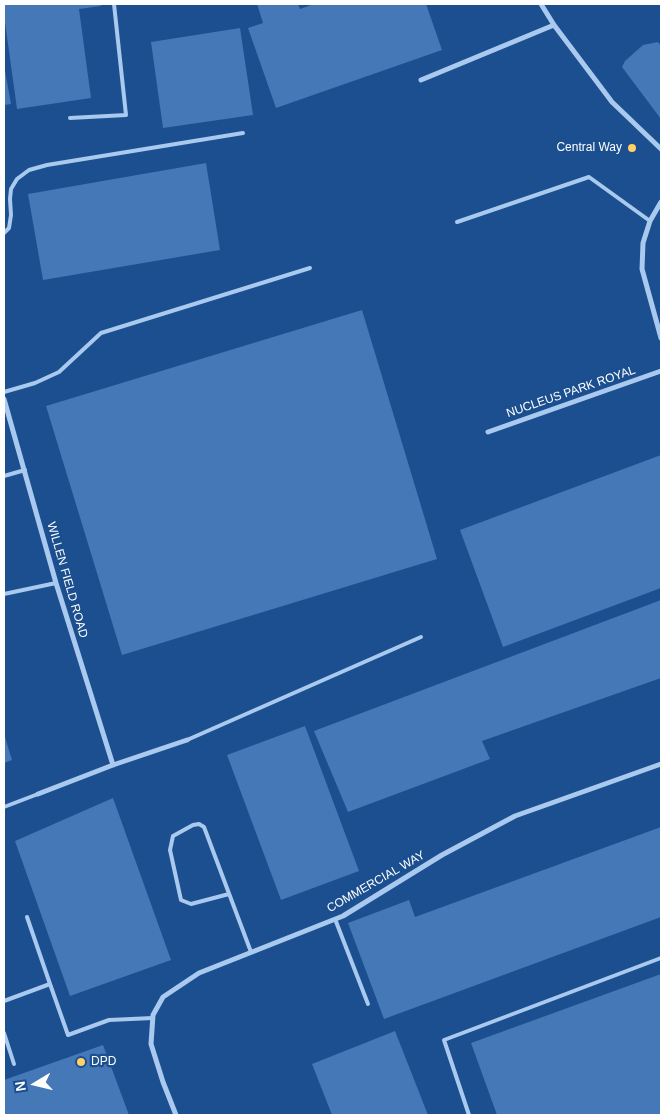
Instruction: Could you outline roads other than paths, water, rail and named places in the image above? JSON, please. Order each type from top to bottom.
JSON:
[{"type":"street","points":[[541,4],[554,25],[612,102],[661,149]]},
{"type":"street","points":[[421,80],[554,25]]},
{"type":"street","points":[[661,202],[650,221],[643,243],[642,269],[661,338]]},
{"type":"street","name":"NUCLEUS PARK ROYAL","points":[[488,432],[661,371]]},
{"type":"street","name":"WILLEN FIELD ROAD","points":[[4,399],[56,584],[113,765]]},
{"type":"street","points":[[38,794],[113,765],[187,740]]},
{"type":"street","name":"COMMERCIAL WAY","points":[[176,1115],[151,1044],[153,1018],[162,998],[199,973],[343,916],[442,855],[515,816],[661,764]]},
{"type":"lane","points":[[70,118],[126,115],[114,4]]},
{"type":"lane","points":[[4,233],[9,228],[12,215],[10,189],[17,179],[29,170],[47,165],[243,133]]},
{"type":"lane","points":[[457,222],[588,177],[650,221]]},
{"type":"lane","points":[[4,392],[35,383],[59,372],[101,333],[310,268]]},
{"type":"lane","points":[[4,476],[25,470]]},
{"type":"lane","points":[[4,594],[56,584]]},
{"type":"lane","points":[[187,740],[421,637]]},
{"type":"lane","points":[[4,807],[38,794]]},
{"type":"lane","points":[[229,894],[191,904],[181,900],[170,850],[173,836],[193,825],[199,824],[204,827],[251,952]]},
{"type":"lane","points":[[27,917],[68,1035],[109,1020],[153,1018]]},
{"type":"lane","points":[[335,919],[368,1004]]},
{"type":"lane","points":[[469,1115],[444,1040],[661,958]]},
{"type":"lane","points":[[4,1001],[50,984]]},
{"type":"lane","points":[[4,1033],[14,1064]]},
{"type":"place","name":"Central Way","points":[[632,148]]},
{"type":"place","name":"DPD","points":[[81,1062]]}]
